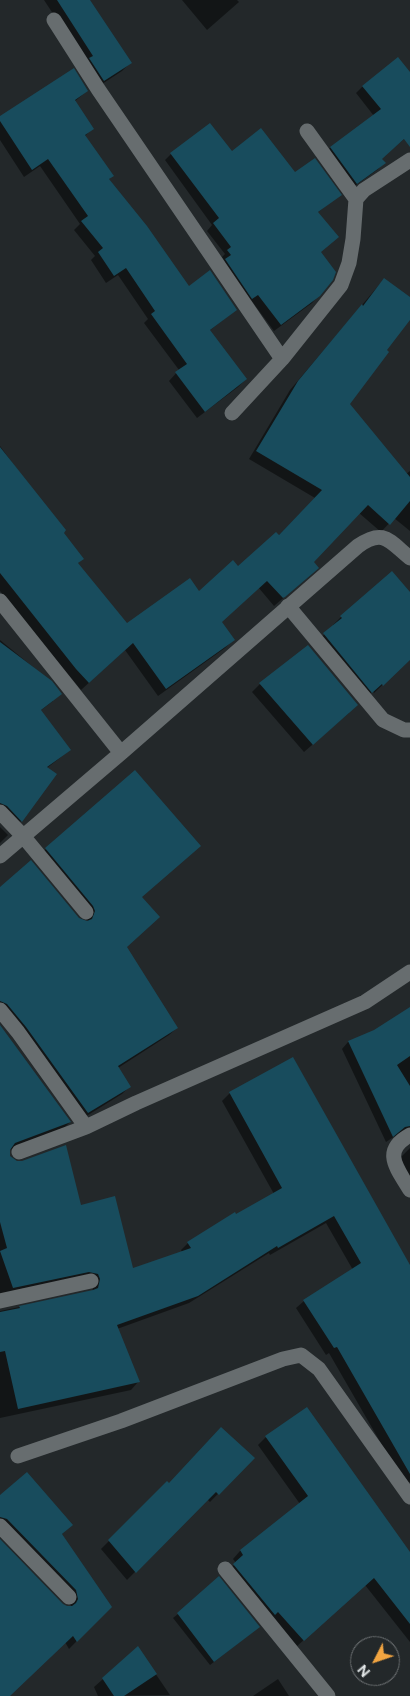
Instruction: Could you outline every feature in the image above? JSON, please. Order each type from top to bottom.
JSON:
[{"type":"street","points":[[54,20],[98,89],[282,359]]},
{"type":"street","points":[[232,412],[282,359],[341,285],[349,264],[354,239],[356,199],[308,131]]},
{"type":"street","points":[[356,199],[364,190],[410,160]]},
{"type":"street","points":[[0,856],[121,753],[288,606],[368,540],[380,536],[386,538],[410,558]]},
{"type":"street","points":[[0,601],[121,753]]},
{"type":"street","points":[[288,606],[383,720],[404,730],[410,730]]},
{"type":"street","points":[[0,812],[23,836],[86,912]]},
{"type":"street","points":[[19,1152],[86,1127],[365,1002],[410,972]]},
{"type":"street","points":[[0,1010],[24,1040],[86,1127]]},
{"type":"street","points":[[410,1135],[397,1144],[393,1152],[395,1166],[410,1190]]},
{"type":"street","points":[[0,1301],[91,1281]]},
{"type":"street","points":[[18,1456],[121,1421],[282,1359],[301,1355],[319,1369],[410,1497]]},
{"type":"street","points":[[0,1526],[69,1597]]},
{"type":"street","points":[[225,1569],[328,1696]]},
{"type":"building","points":[[57,0],[90,0],[132,63],[104,81],[89,58],[93,56]]},
{"type":"building","points":[[398,57],[410,72],[410,147],[404,139],[382,159],[386,163],[357,184],[330,147],[381,109],[362,86]]},
{"type":"building","points":[[74,68],[88,91],[75,100],[94,129],[85,135],[114,176],[109,179],[147,226],[189,286],[210,270],[237,310],[210,330],[247,379],[205,412],[175,372],[187,364],[151,314],[155,311],[126,268],[114,276],[98,252],[103,248],[81,221],[88,216],[48,159],[32,170],[0,121],[0,116]]},
{"type":"building","points":[[210,123],[232,151],[261,128],[295,172],[315,158],[342,195],[318,212],[339,237],[321,252],[336,272],[333,280],[320,296],[281,325],[258,295],[252,299],[225,259],[231,255],[227,250],[231,247],[213,223],[219,218],[170,153]]},
{"type":"building","points":[[384,278],[410,297],[410,320],[387,350],[389,352],[350,404],[410,477],[410,501],[390,525],[368,505],[314,562],[319,568],[285,597],[283,598],[267,581],[222,622],[235,640],[166,689],[133,643],[89,683],[0,573],[0,447],[66,530],[64,533],[84,559],[78,563],[127,623],[190,578],[199,591],[233,560],[238,566],[276,532],[279,535],[322,490],[256,451],[298,381],[362,304],[363,306]]},
{"type":"building","points":[[392,571],[410,592],[410,660],[383,686],[382,684],[372,693],[323,633],[342,618],[340,616]]},
{"type":"building","points":[[0,642],[52,681],[62,694],[41,710],[71,750],[47,767],[57,774],[22,822],[7,806],[0,803]]},
{"type":"building","points":[[308,645],[358,705],[313,745],[259,683]]},
{"type":"building","points":[[135,770],[201,846],[142,897],[160,917],[127,947],[178,1028],[118,1066],[131,1087],[88,1113],[26,1027],[7,1004],[0,1001],[0,887],[31,860],[79,918],[87,921],[92,919],[95,911],[93,906],[45,848]]},
{"type":"building","points":[[410,1007],[410,1056],[397,1065],[410,1086],[410,1126],[405,1127],[393,1137],[348,1041],[374,1030]]},
{"type":"building","points":[[0,1025],[71,1122],[15,1143],[10,1150],[10,1156],[17,1161],[22,1161],[66,1145],[81,1205],[115,1196],[133,1268],[191,1248],[187,1242],[235,1212],[236,1214],[282,1188],[229,1092],[293,1057],[410,1265],[410,1474],[337,1347],[334,1348],[303,1300],[361,1263],[334,1216],[278,1248],[277,1246],[198,1296],[117,1325],[140,1382],[18,1409],[5,1351],[0,1352],[0,1312],[93,1290],[98,1288],[100,1279],[98,1274],[89,1272],[13,1288],[0,1251],[7,1248],[0,1222]]},
{"type":"building","points":[[307,1407],[410,1552],[410,1624],[374,1578],[304,1641],[278,1612],[275,1615],[233,1564],[243,1555],[240,1550],[308,1496],[265,1436]]},
{"type":"building","points":[[221,1427],[255,1458],[219,1495],[216,1492],[136,1573],[108,1540],[167,1481],[169,1483]]},
{"type":"building","points":[[27,1472],[73,1525],[62,1534],[112,1607],[77,1642],[73,1636],[10,1696],[0,1696],[0,1539],[63,1604],[72,1606],[78,1599],[76,1590],[7,1519],[0,1517],[0,1495]]},
{"type":"building","points":[[219,1576],[260,1627],[214,1662],[177,1613]]},
{"type":"building","points":[[138,1646],[157,1674],[124,1696],[114,1696],[102,1678]]}]
